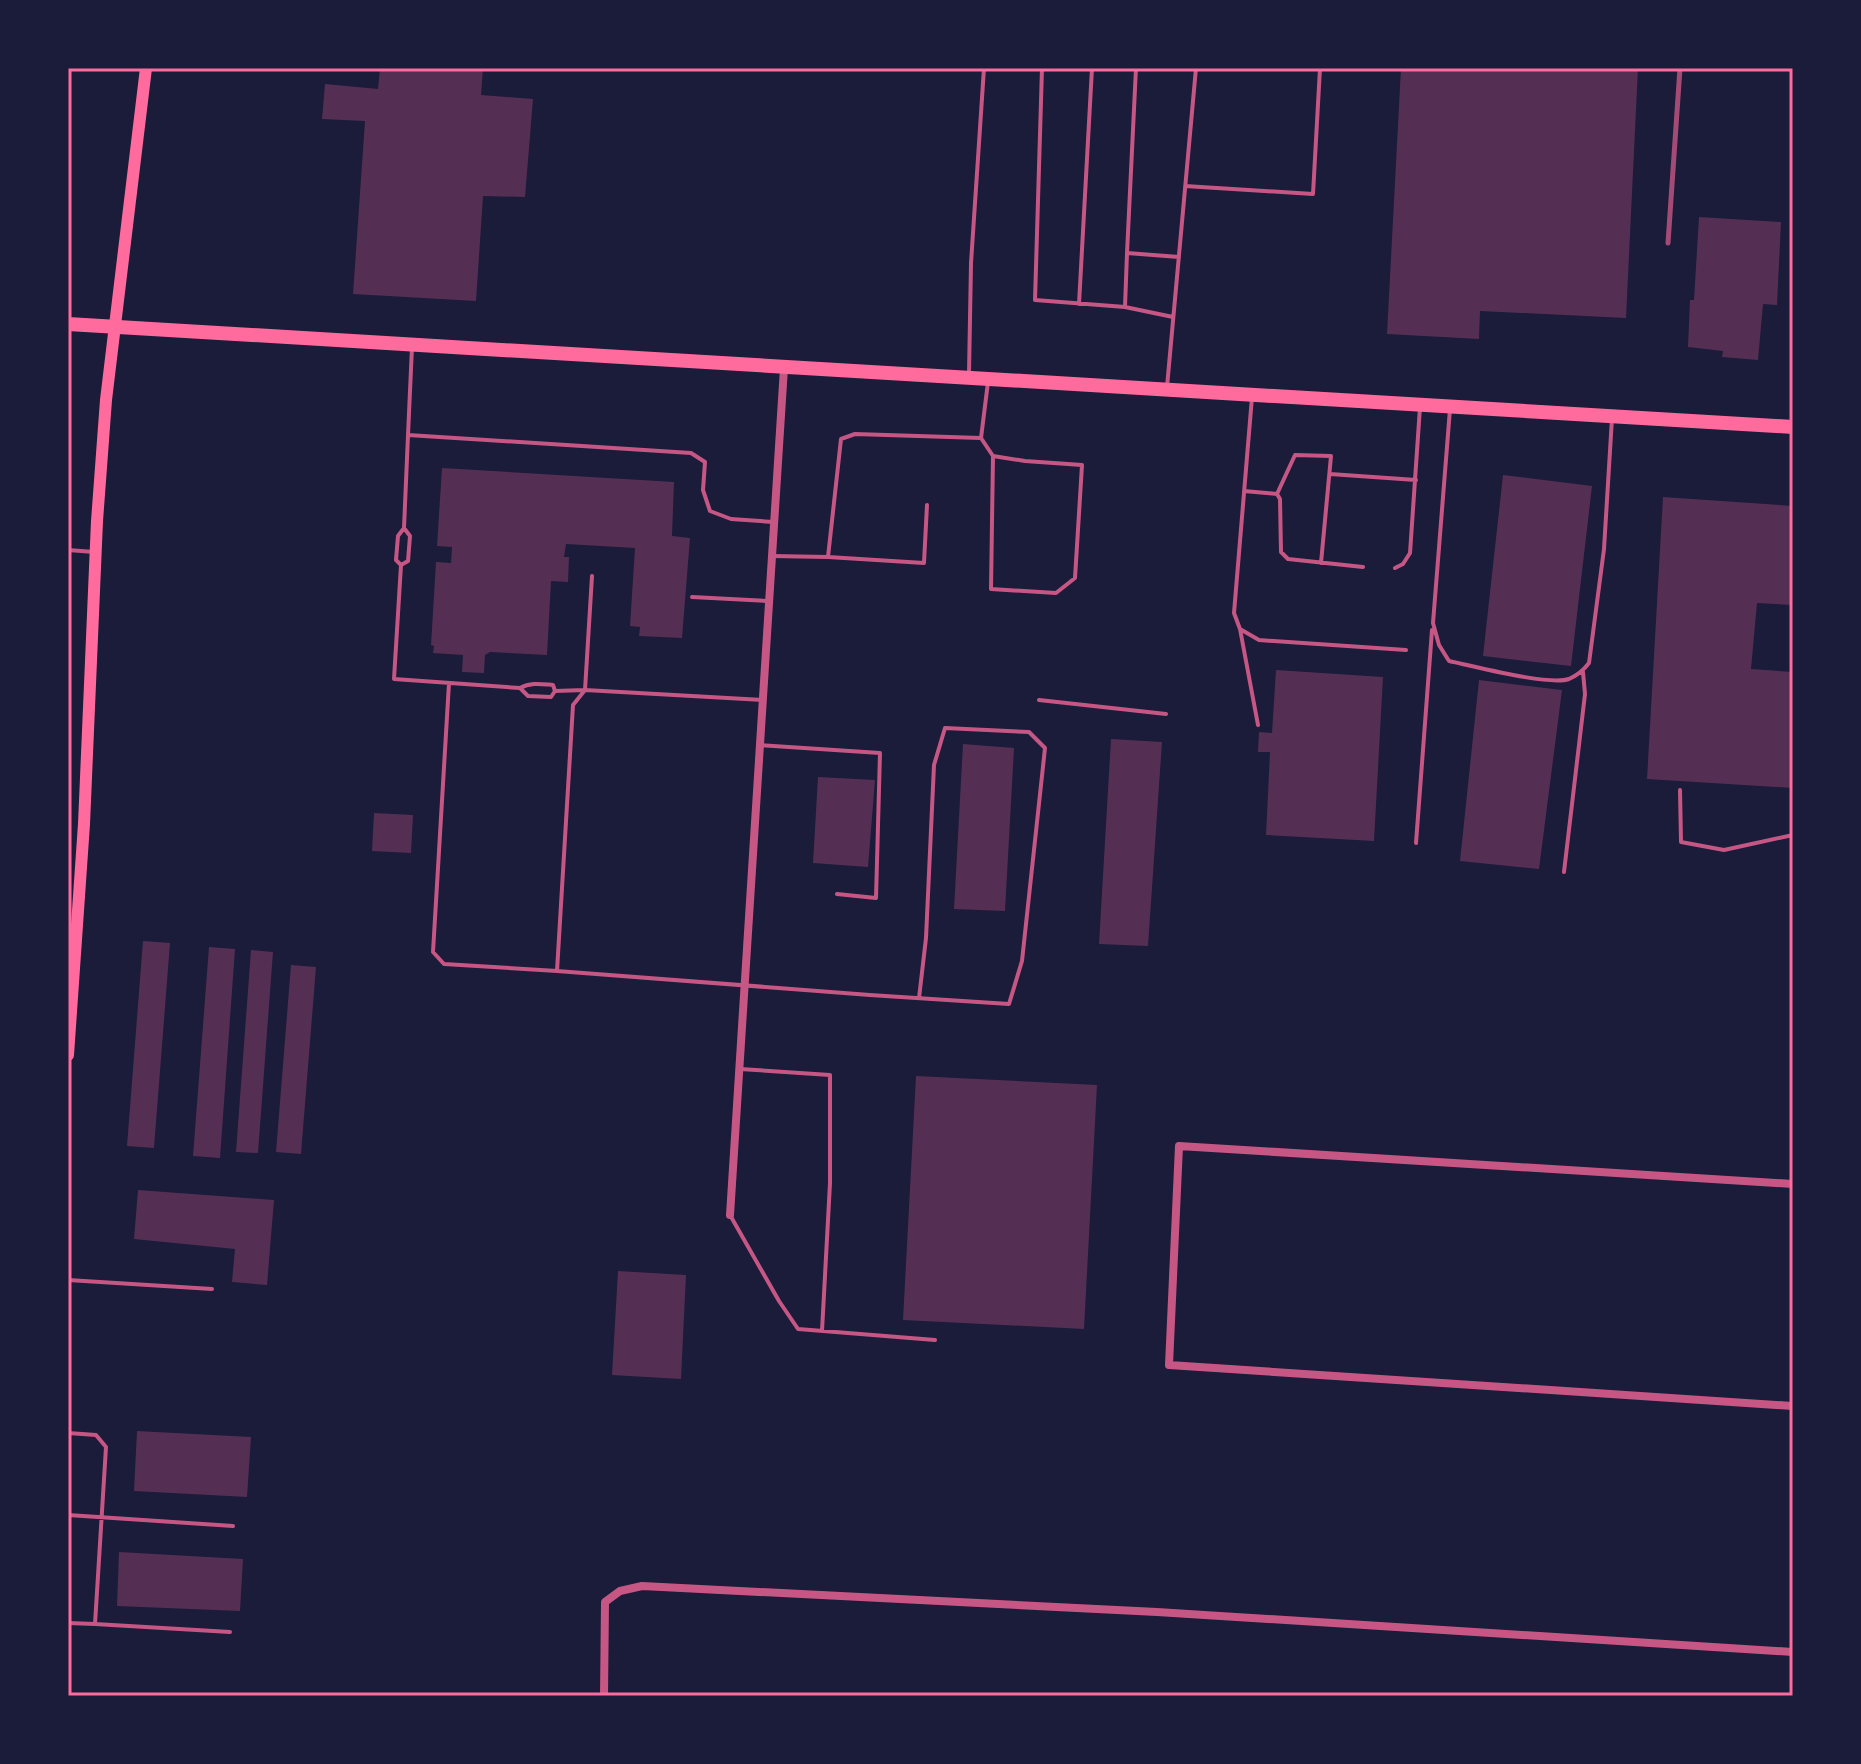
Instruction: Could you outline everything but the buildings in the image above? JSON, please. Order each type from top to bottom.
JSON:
[{"type":"main road","points":[[68,1055],[84,824],[106,400],[146,68]]},
{"type":"main road","points":[[68,324],[1793,427]]},
{"type":"street","points":[[730,1215],[784,368]]},
{"type":"street","points":[[1793,1184],[1179,1146],[1169,1365],[1793,1406]]},
{"type":"street","points":[[604,1696],[605,1602],[620,1591],[642,1586],[1157,1612],[1793,1652]]},
{"type":"lane","points":[[969,377],[971,263],[984,68]]},
{"type":"lane","points":[[1042,68],[1035,300],[1125,307],[1173,317]]},
{"type":"lane","points":[[1079,304],[1092,68]]},
{"type":"lane","points":[[1125,307],[1136,68]]},
{"type":"lane","points":[[1167,389],[1196,68]]},
{"type":"lane","points":[[1185,186],[1313,194],[1320,68]]},
{"type":"lane","points":[[1127,253],[1179,257]]},
{"type":"lane","points":[[412,345],[404,528],[398,536],[396,560],[401,565],[394,679],[520,688],[528,684],[553,685],[555,691]]},
{"type":"lane","points":[[989,379],[981,438],[993,456],[991,589],[1056,593],[1075,578],[1082,465],[993,456]]},
{"type":"lane","points":[[1252,394],[1234,613],[1240,629],[1258,725]]},
{"type":"lane","points":[[1395,568],[1403,564],[1410,553],[1420,404]]},
{"type":"lane","points":[[1416,843],[1450,406]]},
{"type":"lane","points":[[1433,623],[1439,645],[1449,661],[1546,679],[1566,680],[1583,672],[1589,663],[1604,549],[1612,416]]},
{"type":"lane","points":[[828,557],[841,439],[855,434],[981,438]]},
{"type":"lane","points":[[408,435],[691,453],[705,462],[703,490],[710,511],[731,519],[774,522]]},
{"type":"lane","points":[[1277,494],[1295,455],[1331,456],[1321,563]]},
{"type":"lane","points":[[1329,474],[1416,480]]},
{"type":"lane","points":[[1244,491],[1277,494]]},
{"type":"lane","points":[[1277,494],[1280,499],[1281,552],[1288,559],[1363,567]]},
{"type":"lane","points":[[772,556],[924,563],[927,505]]},
{"type":"lane","points":[[401,565],[408,561],[410,536],[404,528]]},
{"type":"lane","points":[[68,550],[96,552]]},
{"type":"lane","points":[[557,971],[573,705],[585,690],[592,576]]},
{"type":"lane","points":[[692,597],[769,601]]},
{"type":"lane","points":[[1240,629],[1259,640],[1406,650]]},
{"type":"lane","points":[[1564,872],[1585,694],[1583,672]]},
{"type":"lane","points":[[449,683],[433,952],[444,964],[557,971],[919,998],[1009,1004],[1022,961],[1045,748],[1029,732],[945,728],[934,765],[926,938],[919,998]]},
{"type":"lane","points":[[520,688],[528,696],[551,697],[555,691]]},
{"type":"lane","points":[[555,691],[763,700]]},
{"type":"lane","points":[[1039,700],[1166,714]]},
{"type":"lane","points":[[760,745],[880,753],[876,898],[837,894]]},
{"type":"lane","points":[[1680,790],[1681,842],[1724,850],[1793,835]]},
{"type":"lane","points":[[739,1069],[830,1075],[830,1183],[822,1331]]},
{"type":"lane","points":[[730,1215],[798,1329],[935,1340]]},
{"type":"lane","points":[[68,1280],[212,1289]]},
{"type":"lane","points":[[68,1433],[96,1435],[106,1447],[95,1624]]},
{"type":"lane","points":[[68,1515],[233,1526]]},
{"type":"lane","points":[[68,1623],[230,1632]]},
{"type":"railway","points":[[1668,243],[1680,68]]}]
